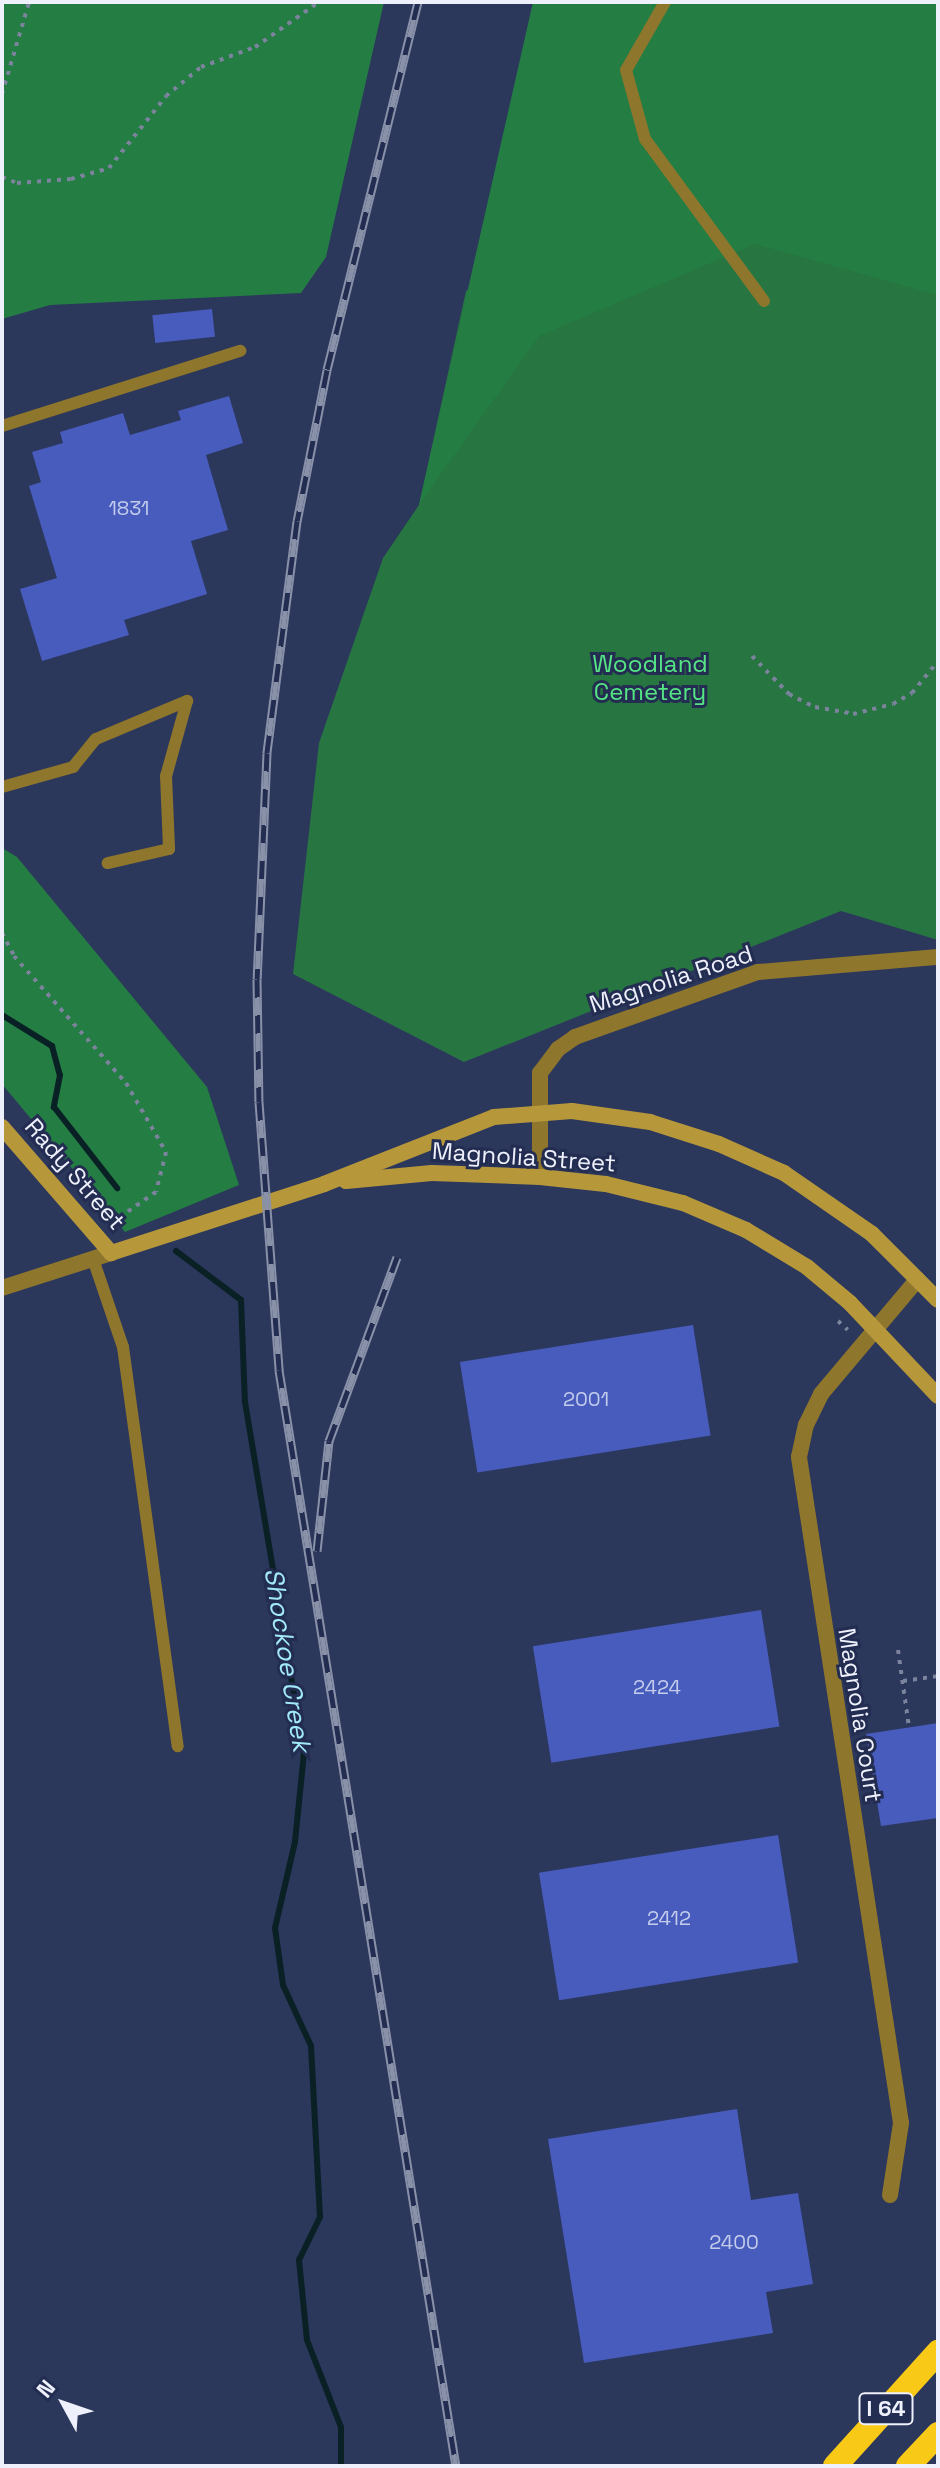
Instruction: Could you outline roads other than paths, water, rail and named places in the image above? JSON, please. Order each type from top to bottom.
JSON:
[{"type":"highway","name":"I 64","points":[[835,2466],[938,2352]]},
{"type":"highway","name":"I 64","points":[[908,2466],[938,2434]]},
{"type":"main road","name":"Magnolia Street","points":[[111,1253],[324,1184],[494,1117],[538,1111],[650,1122],[752,1157],[843,1210],[938,1300]]},
{"type":"main road","name":"Rady Street","points":[[2,1127],[111,1253]]},
{"type":"main road","name":"Magnolia Street","points":[[324,1184],[402,1173],[540,1177],[648,1193],[715,1216],[807,1267],[875,1328],[938,1396]]},
{"type":"street","name":"Magnolia Road","points":[[540,1177],[538,1111],[545,1064],[567,1043],[599,1027],[758,972],[938,957]]},
{"type":"street","name":"Magnolia Street","points":[[2,1288],[111,1253]]},
{"type":"street","name":"Magnolia Court","points":[[890,2195],[901,2123],[799,1457],[806,1425],[821,1394],[918,1279]]},
{"type":"lane","points":[[665,2],[626,70],[645,139],[764,301]]},
{"type":"lane","points":[[2,426],[240,351]]},
{"type":"lane","points":[[2,787],[73,767],[96,739],[187,701],[166,776],[169,849],[108,863]]},
{"type":"lane","points":[[93,1259],[123,1347],[178,1746]]},
{"type":"waterway","name":"Shockoe Creek","points":[[2,1015],[52,1046],[60,1075],[54,1107],[117,1188]]},
{"type":"waterway","name":"Shockoe Creek","points":[[176,1251],[241,1300],[245,1402],[304,1753],[295,1842],[275,1928],[283,1985],[311,2046],[320,2217],[299,2260],[307,2340],[341,2427],[341,2466]]},
{"type":"railway","points":[[418,2],[327,370],[297,521],[267,753],[257,979],[259,1102],[279,1370],[456,2466]]},
{"type":"railway","points":[[317,1551],[329,1441],[397,1257]]},
{"type":"park label","name":"Woodland Cemetery","points":[[650,678]]}]
